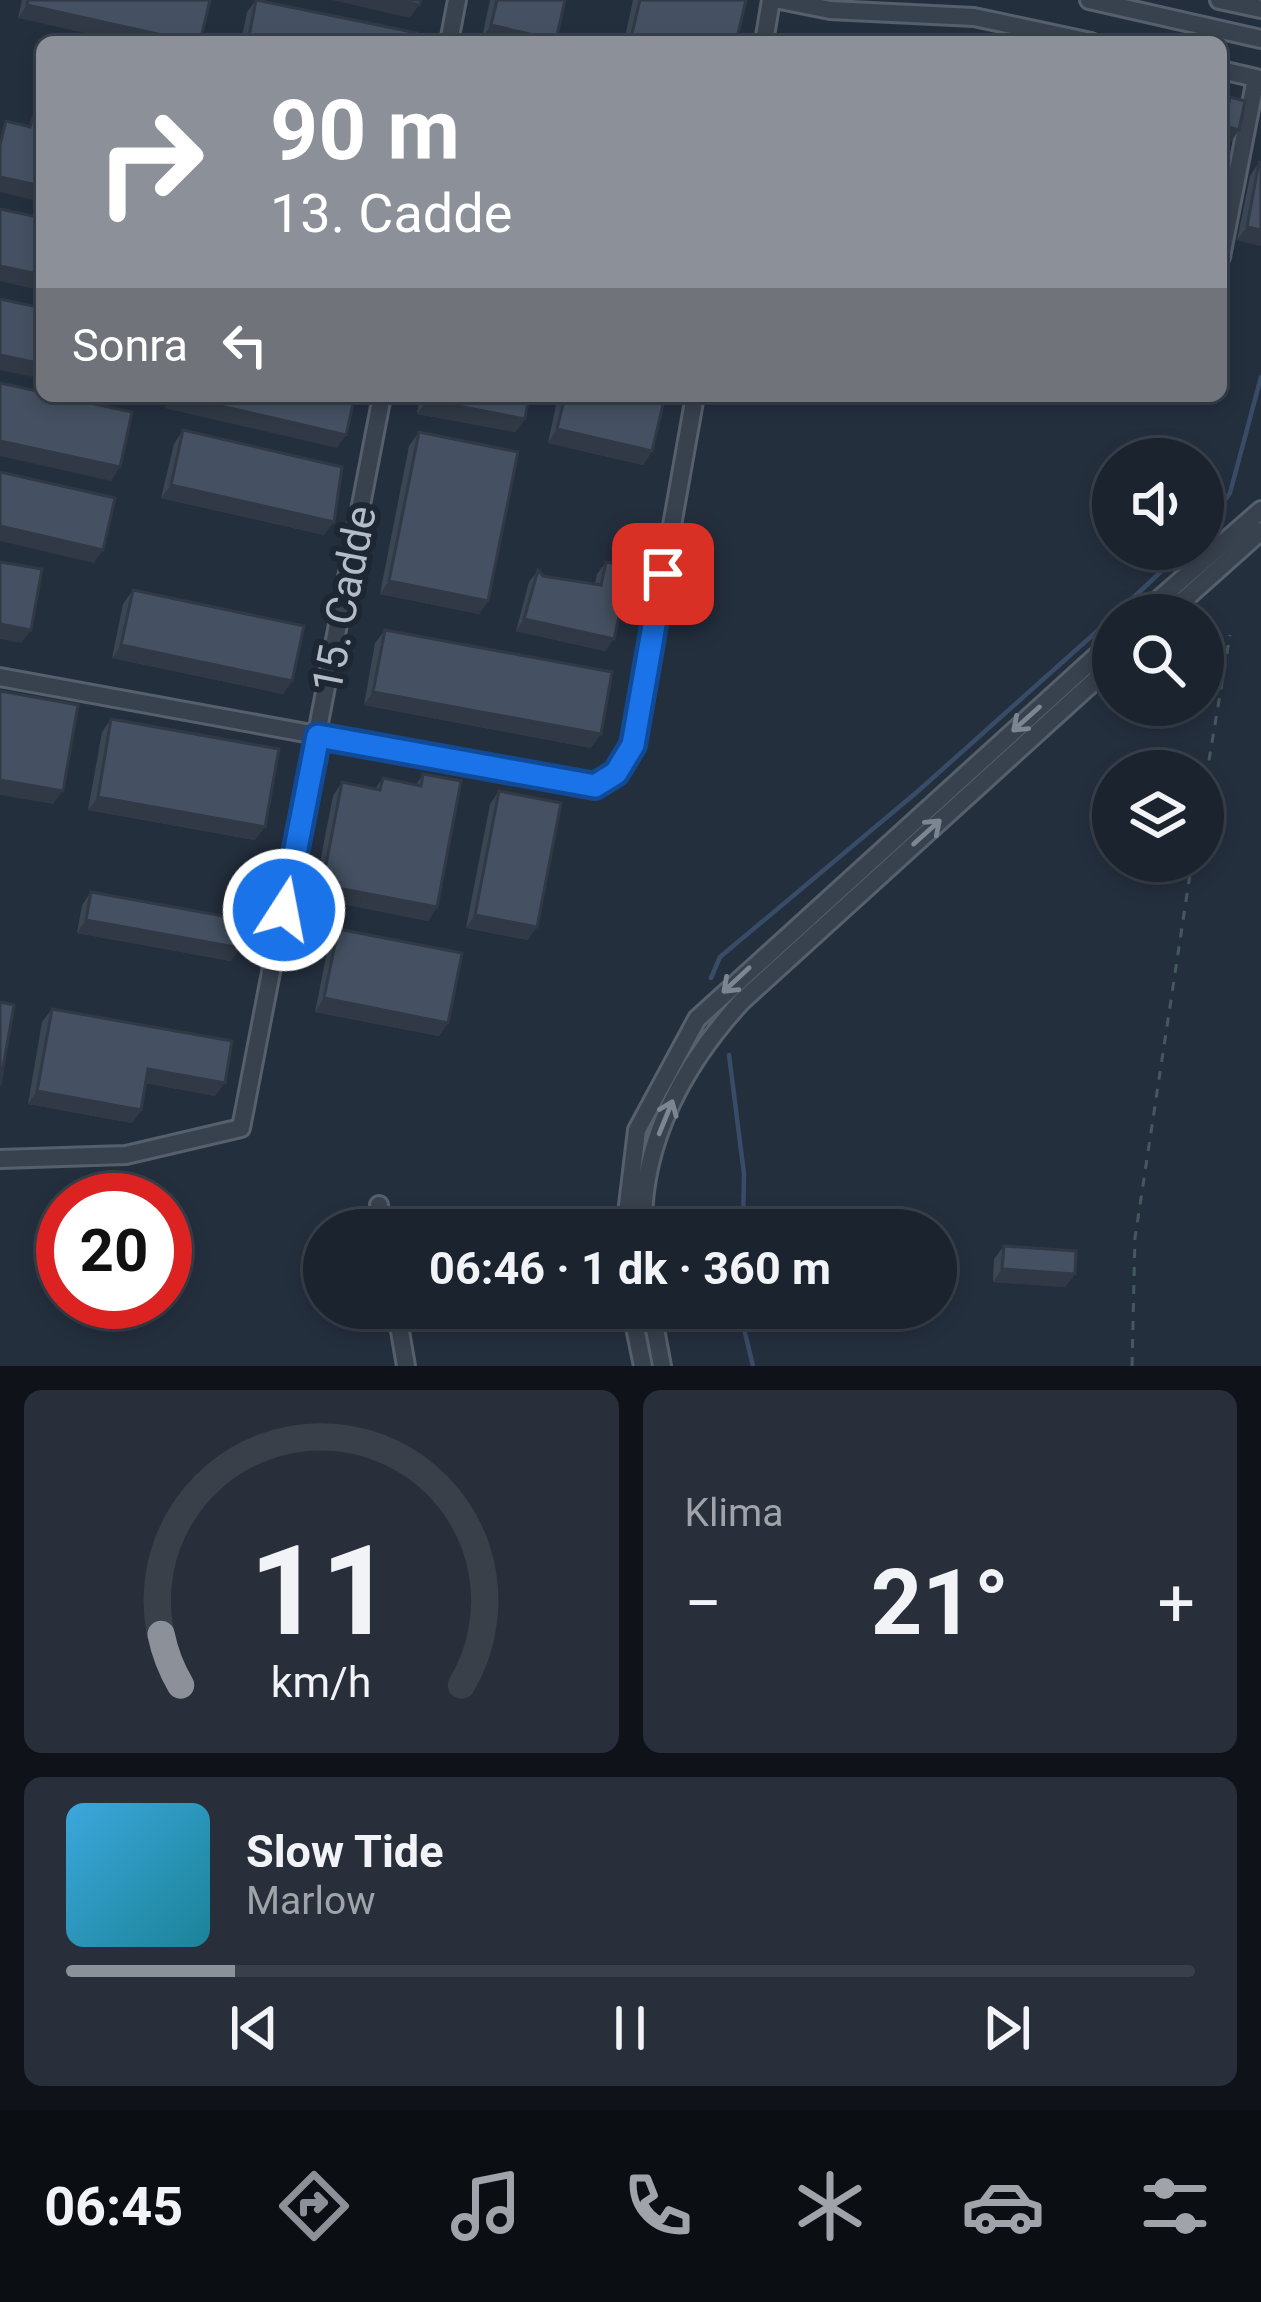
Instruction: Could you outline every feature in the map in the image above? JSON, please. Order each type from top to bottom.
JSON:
[{"type":"street","points":[[450,36],[457,0]]},
{"type":"street","points":[[766,36],[776,0],[830,10],[974,16],[1064,36]]},
{"type":"street","points":[[1089,0],[1261,39]]},
{"type":"street","points":[[1219,0],[1261,9]]},
{"type":"street","points":[[1227,71],[1256,78],[1227,226]]},
{"type":"street","name":"15. Cadde","points":[[0,1159],[126,1155],[241,1128],[381,402]]},
{"type":"street","points":[[0,677],[595,786],[616,773],[633,745],[694,402]]},
{"type":"street","points":[[1166,594],[1261,510]]},
{"type":"street","points":[[1190,594],[1261,531]]},
{"type":"street","points":[[628,1209],[637,1130],[697,1019],[1092,659]]},
{"type":"street","points":[[645,1209],[652,1152],[677,1090],[707,1039],[742,1001],[1092,683]]},
{"type":"street","points":[[379,1205],[380,1209]]},
{"type":"street","points":[[400,1329],[406,1366]]},
{"type":"street","points":[[636,1329],[643,1366]]},
{"type":"street","points":[[655,1329],[662,1366]]},
{"type":"path","points":[[1211,750],[1230,634]]},
{"type":"path","points":[[1132,1366],[1135,1238],[1189,882]]},
{"type":"building","points":[[28,0],[210,0],[201,36],[166,36],[27,5]]},
{"type":"building","points":[[256,0],[417,33],[416,36],[249,36]]},
{"type":"building","points":[[497,0],[565,0],[557,36],[491,25]]},
{"type":"building","points":[[640,0],[746,0],[737,36],[631,36]]},
{"type":"building","points":[[1230,97],[1245,101],[1239,130],[1227,127]]},
{"type":"building","points":[[36,118],[36,185],[0,177],[6,121],[30,127]]},
{"type":"building","points":[[1261,163],[1261,230],[1247,227]]},
{"type":"building","points":[[0,209],[36,217],[36,274],[0,266]]},
{"type":"building","points":[[0,299],[36,307],[36,363],[0,355]]},
{"type":"building","points":[[0,383],[36,391],[36,402],[86,402],[132,412],[120,467],[0,441]]},
{"type":"building","points":[[204,402],[354,402],[346,435]]},
{"type":"building","points":[[437,402],[528,402],[525,419]]},
{"type":"building","points":[[564,402],[664,402],[652,451],[557,429]]},
{"type":"building","points":[[183,430],[342,467],[334,522],[171,485]]},
{"type":"building","points":[[419,432],[518,452],[488,601],[389,581]]},
{"type":"building","points":[[0,472],[115,498],[103,550],[0,526]]},
{"type":"building","points":[[0,562],[42,569],[31,630],[0,624]]},
{"type":"building","points":[[606,562],[630,567],[614,639],[524,619],[538,570],[543,576],[601,585]]},
{"type":"building","points":[[133,590],[304,626],[292,681],[121,645]]},
{"type":"building","points":[[385,630],[612,672],[601,734],[373,692]]},
{"type":"building","points":[[0,691],[78,705],[63,791],[0,780]]},
{"type":"building","points":[[111,719],[279,749],[265,827],[98,797]]},
{"type":"building","points":[[423,774],[461,781],[437,907],[322,885],[342,782],[380,790],[383,778],[421,786]]},
{"type":"building","points":[[499,791],[561,803],[537,927],[475,915]]},
{"type":"building","points":[[91,892],[245,920],[240,948],[86,920]]},
{"type":"building","points":[[338,929],[462,953],[448,1023],[324,998]]},
{"type":"building","points":[[0,1002],[14,1005],[0,1085]]},
{"type":"building","points":[[52,1009],[232,1041],[225,1083],[148,1069],[141,1110],[37,1091]]},
{"type":"building","points":[[1004,1246],[1076,1251],[1075,1274],[1002,1269]]},
{"type":"waterway","points":[[1224,501],[1261,377]]},
{"type":"waterway","points":[[1137,594],[1163,570]]},
{"type":"waterway","points":[[711,978],[720,957],[917,792],[1092,636]]},
{"type":"waterway","points":[[729,1055],[744,1174],[743,1209]]},
{"type":"waterway","points":[[744,1329],[753,1366]]},
{"type":"route","points":[[284,910],[318,736],[595,786],[616,773],[633,745],[663,574]]}]
